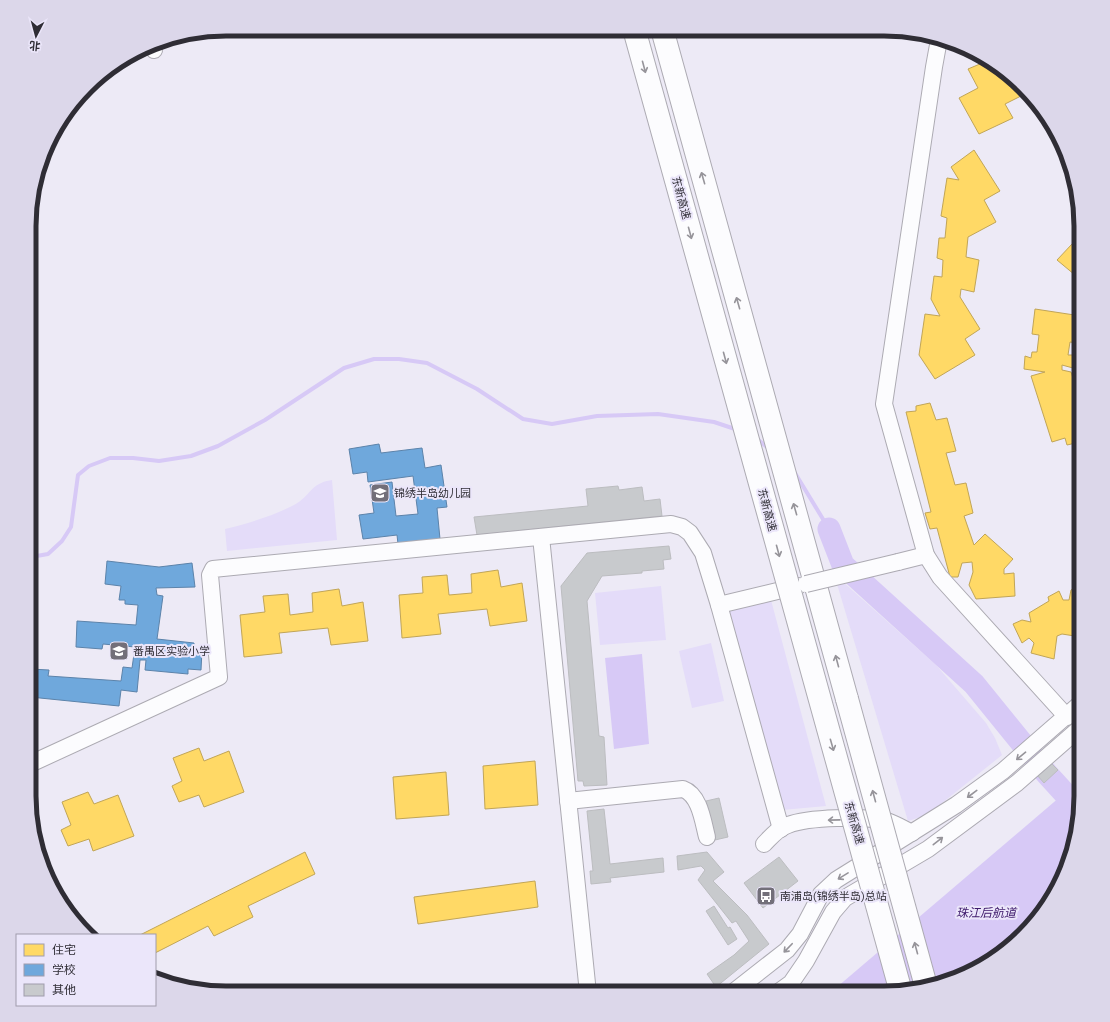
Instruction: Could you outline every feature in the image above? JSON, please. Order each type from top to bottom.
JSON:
[{"type":"highway","name":"东新高速","points":[[636,36],[899,986]]},
{"type":"highway","points":[[664,36],[925,981]]},
{"type":"street","points":[[939,44],[934,67],[884,404],[926,555],[940,577],[1066,717]]},
{"type":"street","points":[[36,761],[219,677],[210,575],[213,569],[671,524],[682,527],[697,541],[703,553],[719,605],[781,829]]},
{"type":"street","points":[[541,537],[587,986]]},
{"type":"street","points":[[719,605],[926,555]]},
{"type":"street","points":[[741,986],[787,950],[800,934],[821,894],[836,880],[956,806],[1003,771],[1074,710]]},
{"type":"street","points":[[787,986],[791,983],[821,937],[833,912],[845,898],[928,849],[1017,783],[1074,733]]},
{"type":"street","points":[[568,801],[683,789],[689,791],[699,808],[708,837]]},
{"type":"street","points":[[764,844],[781,829],[788,825],[811,820],[886,821],[912,833]]},
{"type":"shaded area","points":[[332,480],[337,540],[227,551],[225,529],[261,519],[286,509],[304,498],[319,484]]},
{"type":"shaded area","points":[[843,582],[936,665],[986,723],[995,738],[1002,755],[927,815],[908,821],[837,584]]},
{"type":"shaded area","points":[[661,586],[666,640],[600,645],[595,593]]},
{"type":"shaded area","points":[[771,600],[826,806],[782,810],[726,609]]},
{"type":"shaded area","points":[[711,643],[724,701],[692,708],[679,651]]},
{"type":"water","points":[[642,654],[649,744],[614,749],[605,658]]},
{"type":"water","name":"珠江后航道","points":[[1074,785],[1074,808],[1072,821],[1068,845],[1060,869],[1049,891],[1035,912],[1000,947],[979,961],[957,972],[933,980],[896,986],[838,986]]},
{"type":"building: 住宅","points":[[982,63],[1000,75],[1022,96],[1005,104],[1013,118],[979,134],[959,98],[978,88],[968,69]]},
{"type":"building: 住宅","points":[[974,150],[1000,191],[984,200],[996,222],[968,237],[966,257],[979,260],[974,292],[961,289],[960,297],[980,329],[965,339],[975,355],[935,379],[919,355],[925,314],[940,316],[931,299],[934,276],[942,277],[943,260],[937,258],[939,238],[945,238],[947,218],[941,216],[947,178],[959,180],[951,167]]},
{"type":"building: 住宅","points":[[1072,244],[1074,245],[1074,274],[1057,260]]},
{"type":"building: 住宅","points":[[1035,309],[1074,315],[1074,342],[1070,342],[1068,355],[1074,355],[1073,368],[1062,365],[1062,370],[1071,372],[1074,382],[1074,443],[1067,445],[1065,438],[1052,442],[1031,376],[1045,372],[1024,369],[1025,356],[1031,358],[1032,352],[1037,352],[1039,335],[1032,334]]},
{"type":"building: 住宅","points":[[930,403],[936,420],[947,418],[956,451],[946,453],[955,485],[966,483],[973,513],[964,516],[974,545],[985,534],[1013,559],[1004,569],[1004,574],[1014,573],[1015,596],[976,599],[969,585],[973,572],[972,562],[962,563],[958,577],[950,577],[937,528],[930,529],[925,513],[931,512],[906,412],[916,411],[916,406]]},
{"type":"building: 住宅","points":[[498,570],[501,587],[522,583],[527,621],[490,626],[487,609],[438,614],[441,634],[402,638],[399,595],[423,593],[422,577],[447,575],[449,595],[472,593],[471,574]]},
{"type":"building: 住宅","points":[[1074,588],[1074,636],[1062,634],[1057,636],[1054,659],[1031,653],[1034,643],[1029,638],[1022,643],[1013,624],[1022,620],[1031,622],[1029,613],[1049,601],[1048,597],[1059,591],[1063,600],[1069,600],[1071,590]]},
{"type":"building: 住宅","points":[[339,589],[342,606],[363,602],[368,641],[331,645],[328,628],[279,633],[282,653],[244,657],[240,615],[265,612],[263,596],[288,594],[290,615],[313,612],[312,593]]},
{"type":"building: 住宅","points":[[199,748],[204,761],[229,751],[244,792],[204,807],[199,795],[179,802],[172,786],[182,781],[173,758]]},
{"type":"building: 住宅","points":[[535,761],[538,805],[485,809],[483,766]]},
{"type":"building: 住宅","points":[[446,772],[449,815],[396,819],[393,777]]},
{"type":"building: 住宅","points":[[88,792],[94,804],[118,795],[134,836],[93,851],[89,839],[68,846],[61,830],[71,825],[62,802]]},
{"type":"building: 住宅","points":[[305,852],[315,874],[248,906],[253,917],[214,936],[208,926],[156,952],[156,934],[142,934]]},
{"type":"building: 住宅","points":[[535,881],[538,907],[418,924],[414,897]]},
{"type":"building: 学校","points":[[379,444],[381,453],[422,448],[425,468],[441,465],[447,507],[437,508],[440,539],[398,544],[397,535],[363,539],[359,515],[374,513],[370,485],[392,482],[396,516],[418,514],[413,476],[368,482],[367,472],[353,474],[349,449]]},
{"type":"building: 学校","points":[[107,561],[159,567],[192,563],[195,587],[156,588],[157,595],[163,596],[157,639],[194,643],[194,649],[202,650],[201,670],[188,669],[188,674],[145,670],[146,660],[140,660],[137,692],[121,690],[119,706],[36,698],[36,669],[49,670],[48,676],[121,681],[123,667],[132,668],[135,647],[103,644],[102,649],[76,647],[77,621],[136,625],[138,605],[125,604],[125,600],[119,600],[121,586],[105,584]]},
{"type":"building: 其他","points":[[618,486],[619,490],[642,487],[644,501],[660,499],[662,516],[477,535],[474,517],[588,506],[586,489]]},
{"type":"building: 其他","points":[[669,546],[671,559],[663,560],[664,569],[642,571],[642,573],[602,576],[587,601],[599,736],[604,737],[607,785],[584,786],[583,781],[578,781],[561,586],[587,553]]},
{"type":"building: 其他","points":[[1051,763],[1058,770],[1044,783],[1037,775]]},
{"type":"building: 其他","points":[[719,798],[728,837],[715,840],[706,801]]},
{"type":"building: 其他","points":[[604,809],[610,864],[663,858],[664,872],[610,878],[611,882],[591,884],[590,871],[593,871],[587,811]]},
{"type":"building: 其他","points":[[707,852],[724,872],[713,881],[747,915],[769,944],[717,986],[715,986],[707,974],[734,955],[749,941],[736,921],[732,923],[698,880],[705,870],[701,866],[678,870],[677,856]]},
{"type":"building: 其他","points":[[779,857],[798,881],[763,908],[744,883]]},
{"type":"building: 其他","points":[[714,906],[737,939],[728,945],[706,911]]},
{"type":"waterway","points":[[36,556],[48,554],[62,541],[71,527],[78,475],[89,466],[110,458],[133,458],[159,461],[191,456],[218,446],[265,420],[344,368],[374,359],[399,359],[427,363],[477,389],[523,419],[552,424],[597,416],[658,414],[714,422],[738,430]]},
{"type":"waterway","points":[[755,437],[768,448]]},
{"type":"waterway","points":[[795,473],[829,529]]},
{"type":"waterway","points":[[829,529],[843,565],[974,684],[1047,774],[1074,804]]},
{"type":"place","name":"锦绣半岛幼儿园","points":[[380,493]]},
{"type":"place","name":"番禺区实验小学","points":[[119,651]]},
{"type":"place","name":"南浦岛(锦绣半岛)总站","points":[[766,896]]}]
